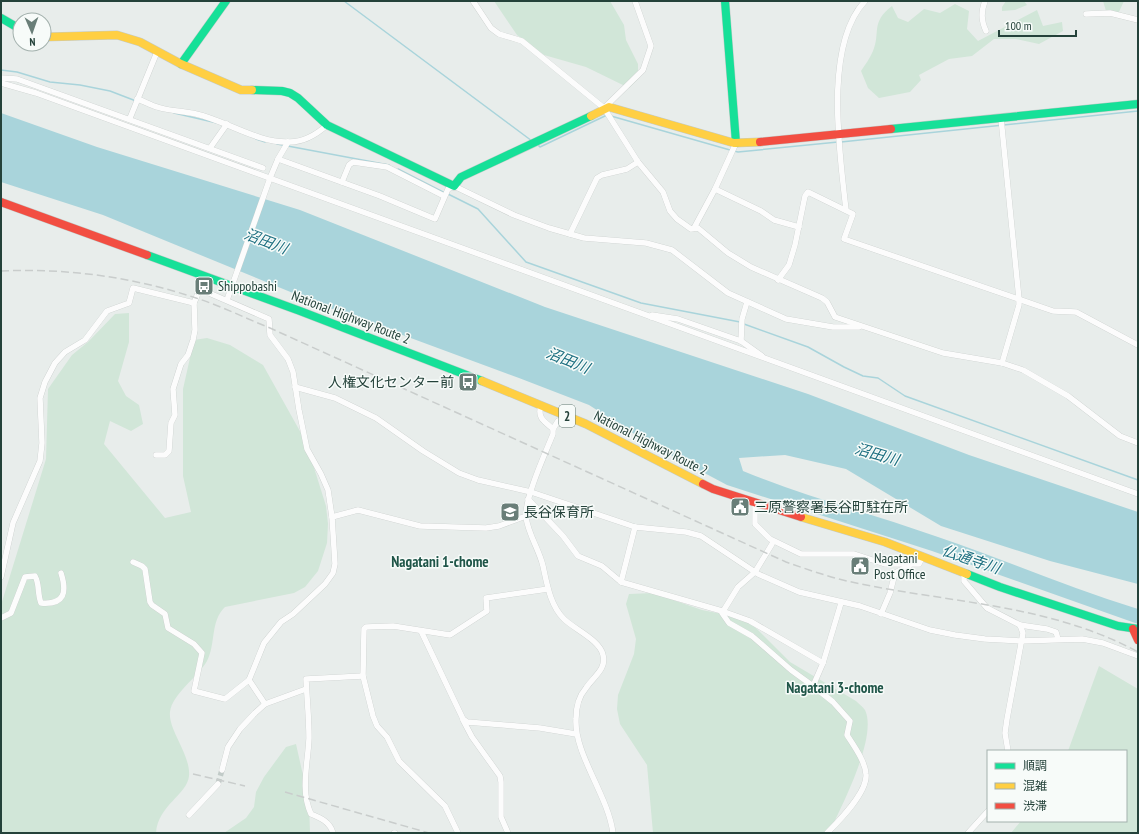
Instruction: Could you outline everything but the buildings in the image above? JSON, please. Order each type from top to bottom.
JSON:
[{"type":"main road","points":[[181,64],[226,1]]},
{"type":"main road","points":[[725,1],[736,145]]},
{"type":"main road","points":[[1,18],[12,24]]},
{"type":"main road","points":[[52,37],[117,35],[140,42],[181,64],[241,90],[282,91],[290,93],[298,98],[327,125],[451,188],[461,177],[527,144],[609,107],[736,145],[1138,104]]},
{"type":"main road","name":"National Highway Route 2","points":[[1,202],[233,284],[541,405],[602,432],[713,489],[884,542],[923,556],[964,574],[1098,619],[1135,629]]},
{"type":"main road","points":[[1135,629],[1138,640]]},
{"type":"street","points":[[473,1],[491,28],[499,34],[522,41],[604,108],[638,162],[663,192],[670,211],[677,219],[691,229],[698,228],[728,253],[778,280],[822,298],[827,302],[834,317],[943,353],[1002,363],[1023,370],[1057,389],[1098,418],[1120,436],[1138,443]]},
{"type":"street","points":[[604,108],[607,103],[625,89],[643,70],[651,46],[635,1]]},
{"type":"street","points":[[846,210],[838,134],[839,63],[851,20],[865,1]]},
{"type":"street","points":[[985,1],[981,11],[982,22],[986,31]]},
{"type":"street","points":[[1086,14],[1110,13],[1138,20]]},
{"type":"street","points":[[130,118],[157,52]]},
{"type":"street","points":[[1,78],[17,79],[130,118],[263,168]]},
{"type":"street","points":[[1,83],[36,93],[270,180],[1138,494]]},
{"type":"street","points":[[137,99],[158,107],[196,114],[227,124],[258,137],[288,142],[304,140],[320,132],[327,125]]},
{"type":"street","points":[[1000,118],[1019,299],[1002,363]]},
{"type":"street","points":[[210,148],[227,124]]},
{"type":"street","points":[[227,300],[278,159],[288,142]]},
{"type":"street","points":[[694,228],[736,145]]},
{"type":"street","points":[[278,159],[342,182],[435,219],[444,196],[451,188],[514,215],[584,238],[646,243],[672,250],[728,293],[786,319],[833,327],[861,326]]},
{"type":"street","points":[[342,182],[349,164],[353,162],[387,167],[444,196]]},
{"type":"street","points":[[570,234],[597,178],[602,175],[627,170],[638,162]]},
{"type":"street","points":[[715,189],[760,211],[774,220],[799,227]]},
{"type":"street","points":[[778,280],[789,265],[805,196],[808,192],[853,214],[844,239],[1053,310],[1076,312],[1138,345]]},
{"type":"street","points":[[1,578],[13,523],[40,461],[42,443],[40,398],[44,382],[55,363],[65,352],[85,340],[107,311],[129,303],[133,288],[194,303]]},
{"type":"street","points":[[133,562],[145,569],[150,602],[165,614],[168,628],[194,644],[202,653],[194,691],[225,699],[248,680],[264,643],[273,631],[325,584],[333,573],[335,564],[332,516],[328,490],[322,474],[307,449],[293,372],[288,359],[270,335],[268,319],[227,300],[202,290],[199,291],[194,303],[195,330],[193,340],[188,355],[181,364],[173,389],[175,414],[171,423],[169,451],[165,455],[156,455]]},
{"type":"street","points":[[741,341],[742,319],[747,302]]},
{"type":"street","points":[[651,317],[652,315],[659,315],[678,319],[741,341],[762,355],[762,358]]},
{"type":"street","points":[[296,387],[335,398],[376,418],[423,451],[459,473],[478,480],[531,492],[635,527],[686,532],[701,536],[755,572],[776,584],[799,592],[841,603],[860,606],[930,630],[955,635],[985,639],[1021,641],[1082,639],[1138,656]]},
{"type":"street","points":[[541,405],[539,412],[540,418],[553,429]]},
{"type":"street","points":[[602,432],[600,435],[582,426],[563,420],[558,421],[553,429],[553,434],[528,499],[526,516],[529,529],[542,560],[548,589],[556,610],[560,615],[598,645],[603,653],[604,664],[585,688],[580,699],[576,720],[576,734],[605,802],[613,833]]},
{"type":"street","points":[[528,499],[563,536],[578,556],[602,566],[621,582],[722,611],[750,621],[823,663]]},
{"type":"street","points":[[755,503],[755,524],[764,534],[787,548],[801,554],[854,554],[885,564],[919,564],[923,556]]},
{"type":"street","points":[[332,516],[358,510],[420,526],[486,528],[499,526],[526,516]]},
{"type":"street","points":[[621,582],[635,527]]},
{"type":"street","points":[[764,534],[766,539],[772,544],[781,548],[787,548]]},
{"type":"street","points":[[722,611],[738,587],[755,572],[772,544]]},
{"type":"street","points":[[881,614],[890,592],[895,573],[913,564]]},
{"type":"street","points":[[1,618],[11,613],[25,577],[35,576],[38,582],[38,597],[41,603],[48,603],[59,599],[64,593],[65,587],[61,573]]},
{"type":"street","points":[[964,574],[964,581],[987,608],[1020,626],[1056,632],[1058,639]]},
{"type":"street","points":[[458,833],[445,806],[399,761],[394,755],[387,737],[377,726],[363,676],[364,629],[366,627],[393,626],[450,634],[487,611],[486,598],[548,589]]},
{"type":"street","points":[[813,686],[823,663],[841,603]]},
{"type":"street","points":[[722,611],[729,623],[752,636],[791,670],[833,702],[850,722],[847,735],[854,746],[866,774],[864,787],[827,833]]},
{"type":"street","points":[[1008,750],[1005,733],[1023,633],[1020,626]]},
{"type":"street","points":[[421,631],[472,737],[500,776],[502,817],[508,833]]},
{"type":"street","points":[[334,833],[331,826],[322,819],[311,814],[307,805],[305,788],[309,736],[306,679],[363,676]]},
{"type":"street","points":[[248,680],[265,704]]},
{"type":"street","points":[[222,770],[228,747],[240,729],[265,704],[306,689]]},
{"type":"street","points":[[463,719],[467,722],[540,728],[576,734]]},
{"type":"street","points":[[189,815],[218,784]]},
{"type":"street","points":[[968,833],[987,812]]},
{"type":"green space","points":[[494,1],[610,1],[624,25],[626,40],[638,64],[638,79],[629,88],[586,67],[544,55],[517,35]]},
{"type":"green space","points":[[1006,1],[1024,1],[1027,5],[1015,10],[1002,11],[1002,7]]},
{"type":"green space","points":[[1103,1],[1124,1],[1118,14],[1106,11]]},
{"type":"green space","points":[[955,4],[969,11],[967,29],[978,41],[1037,10],[1043,26],[1062,22],[1063,31],[1039,44],[1016,39],[994,39],[972,56],[949,59],[919,75],[921,80],[910,92],[879,98],[868,88],[861,71],[873,51],[878,23],[885,12],[892,6],[898,18],[908,22],[924,9],[940,13]]},
{"type":"green space","points":[[129,313],[129,342],[118,381],[126,396],[139,405],[143,424],[131,431],[110,421],[104,444],[165,518],[191,512],[183,476],[183,389],[194,340],[207,338],[230,345],[263,365],[306,442],[326,506],[328,524],[327,543],[318,571],[305,587],[294,593],[225,607],[220,613],[215,626],[212,647],[207,661],[180,692],[172,705],[170,719],[172,727],[187,760],[189,776],[183,789],[162,815],[158,823],[156,833],[1,833],[1,605],[46,459],[48,389],[72,355],[88,342],[115,314]]},
{"type":"green space","points":[[653,593],[702,610],[737,617],[754,626],[790,662],[856,701],[865,710],[868,722],[867,737],[849,790],[829,833],[653,833],[647,765],[620,724],[617,709],[618,695],[634,654],[636,639],[626,604],[629,594]]},
{"type":"green space","points":[[1099,666],[1138,689],[1138,833],[1011,833],[1020,822],[1127,822],[1127,750],[1068,750]]},
{"type":"green space","points":[[296,744],[309,802],[310,833],[224,833],[246,818],[254,807],[256,792],[264,777],[286,747]]},
{"type":"water","points":[[1,113],[97,147],[300,210],[545,307],[808,394],[969,455],[1138,512],[1138,584],[1050,561],[941,526],[846,469],[785,455],[739,458],[743,471],[815,497],[938,537],[1087,592],[1138,609],[1138,624],[932,551],[727,485],[650,444],[589,405],[327,307],[103,215],[1,182]]},
{"type":"waterway","points":[[344,1],[532,141]]},
{"type":"waterway","points":[[1,70],[17,72],[50,82],[80,85],[110,91],[136,101]]},
{"type":"waterway","points":[[841,142],[1138,111]]},
{"type":"waterway","points":[[174,113],[217,123]]},
{"type":"waterway","points":[[537,144],[540,147],[607,115]]},
{"type":"waterway","points":[[611,116],[730,150]]},
{"type":"waterway","points":[[256,139],[265,142]]},
{"type":"waterway","points":[[734,151],[738,152],[838,142]]},
{"type":"waterway","points":[[277,144],[389,165]]},
{"type":"waterway","points":[[398,169],[445,193]]},
{"type":"waterway","points":[[448,194],[478,209],[526,262],[641,303],[740,322]]},
{"type":"waterway","points":[[744,324],[808,347],[863,376],[878,378],[905,396],[1138,480]]},
{"type":"tunnel","points":[[218,784],[222,770]]},
{"type":"railway","points":[[1,271],[50,271],[124,279],[148,284],[196,298],[224,308],[270,328],[786,562],[847,581],[996,606],[1068,623],[1104,636],[1138,652]]},
{"type":"railway","points":[[193,774],[245,786]]},
{"type":"railway","points":[[285,792],[429,833]]},
{"type":"traffic: fast","points":[[181,64],[226,1]]},
{"type":"traffic: fast","points":[[725,1],[736,143]]},
{"type":"traffic: fast","points":[[1,18],[12,24]]},
{"type":"traffic: fast","points":[[252,90],[282,91],[290,93],[298,98],[327,125],[454,186],[461,177],[591,116]]},
{"type":"traffic: fast","points":[[891,129],[1138,104]]},
{"type":"traffic: fast","points":[[147,255],[300,311],[482,381]]},
{"type":"traffic: fast","points":[[967,574],[1000,587],[1118,626],[1138,629]]},
{"type":"traffic: slow","points":[[52,37],[117,35],[140,42],[181,64],[241,90],[252,90]]},
{"type":"traffic: slow","points":[[591,116],[609,107],[734,143],[760,142]]},
{"type":"traffic: slow","points":[[482,381],[586,424],[703,484]]},
{"type":"traffic: slow","points":[[801,517],[885,542],[967,574]]},
{"type":"traffic: jam","points":[[760,142],[891,129]]},
{"type":"traffic: jam","points":[[1,202],[147,255]]},
{"type":"traffic: jam","points":[[703,484],[713,489],[801,517]]},
{"type":"traffic: jam","points":[[1133,629],[1138,640]]},
{"type":"place","name":"Shippobashi","points":[[204,286]]},
{"type":"place","name":"人権文化センター前","points":[[468,382]]},
{"type":"place","name":"三原警察署長谷町駐在所","points":[[740,507]]},
{"type":"place","name":"長谷保育所","points":[[510,512]]},
{"type":"place","name":"Nagatani Post Office","points":[[860,566]]},
{"type":"district","name":"Nagatani 1-chome","points":[[440,561]]},
{"type":"district","name":"Nagatani 3-chome","points":[[835,687]]},
{"type":"water label","name":"沼田川","points":[[266,241]]},
{"type":"water label","name":"沼田川","points":[[568,360]]},
{"type":"water label","name":"沼田川","points":[[877,454]]},
{"type":"water label","name":"仏通寺川","points":[[971,559]]}]
